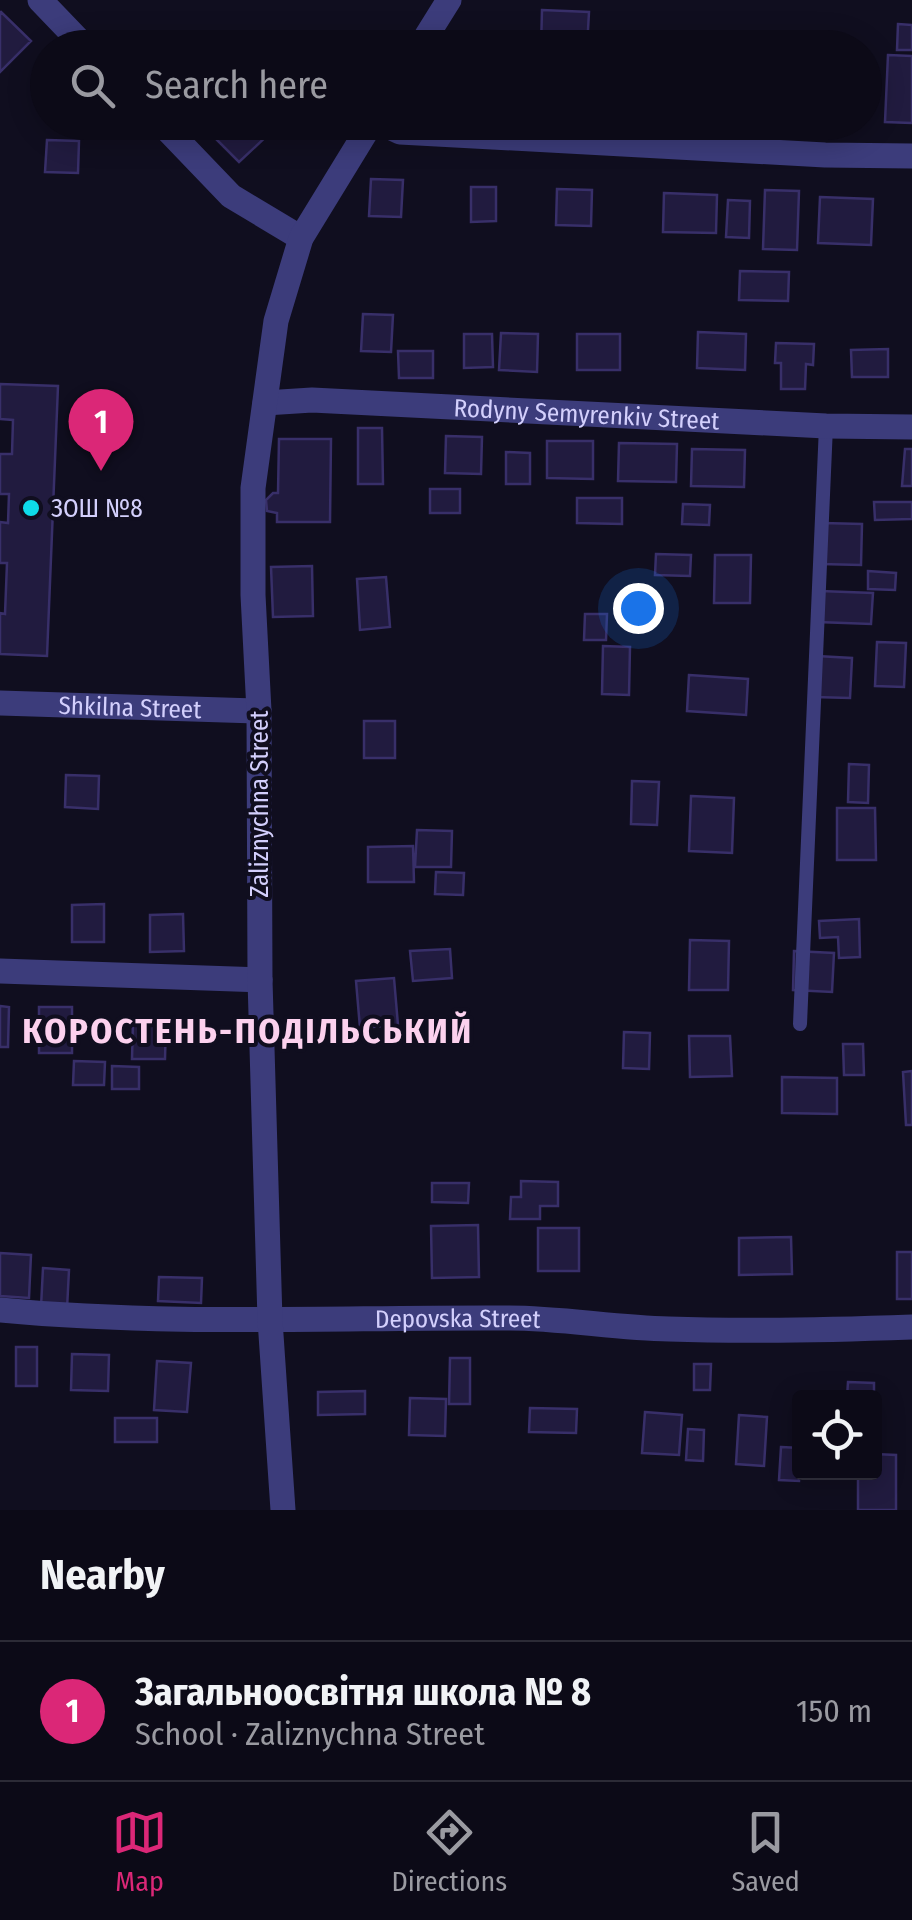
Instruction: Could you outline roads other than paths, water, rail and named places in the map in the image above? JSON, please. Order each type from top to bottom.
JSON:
[{"type":"street","points":[[40,0],[69,30]]},
{"type":"street","points":[[430,30],[448,0]]},
{"type":"street","points":[[177,140],[231,196],[301,238]]},
{"type":"street","name":"Zaliznychna Street","points":[[283,1510],[270,1320],[260,980],[253,488],[276,320],[301,238],[364,140]]},
{"type":"street","points":[[547,140],[912,156]]},
{"type":"street","name":"Rodyny Semyrenkiv Street","points":[[264,403],[312,400],[912,427]]},
{"type":"street","name":"Shkilna Street","points":[[0,703],[259,711]]},
{"type":"street","points":[[0,971],[260,980]]},
{"type":"street","name":"Depovska Street","points":[[0,1310],[78,1317],[270,1320],[516,1318],[667,1330],[912,1327]]},
{"type":"lane","points":[[800,1024],[826,426]]},
{"type":"place","name":"Загальноосвітня школа № 8","points":[[101,471]]},
{"type":"place","name":"ЗОШ №8","points":[[31,508]]},
{"type":"district","name":"КОРОСТЕНЬ-ПОДІЛЬСЬКИЙ","points":[[248,1031]]}]
